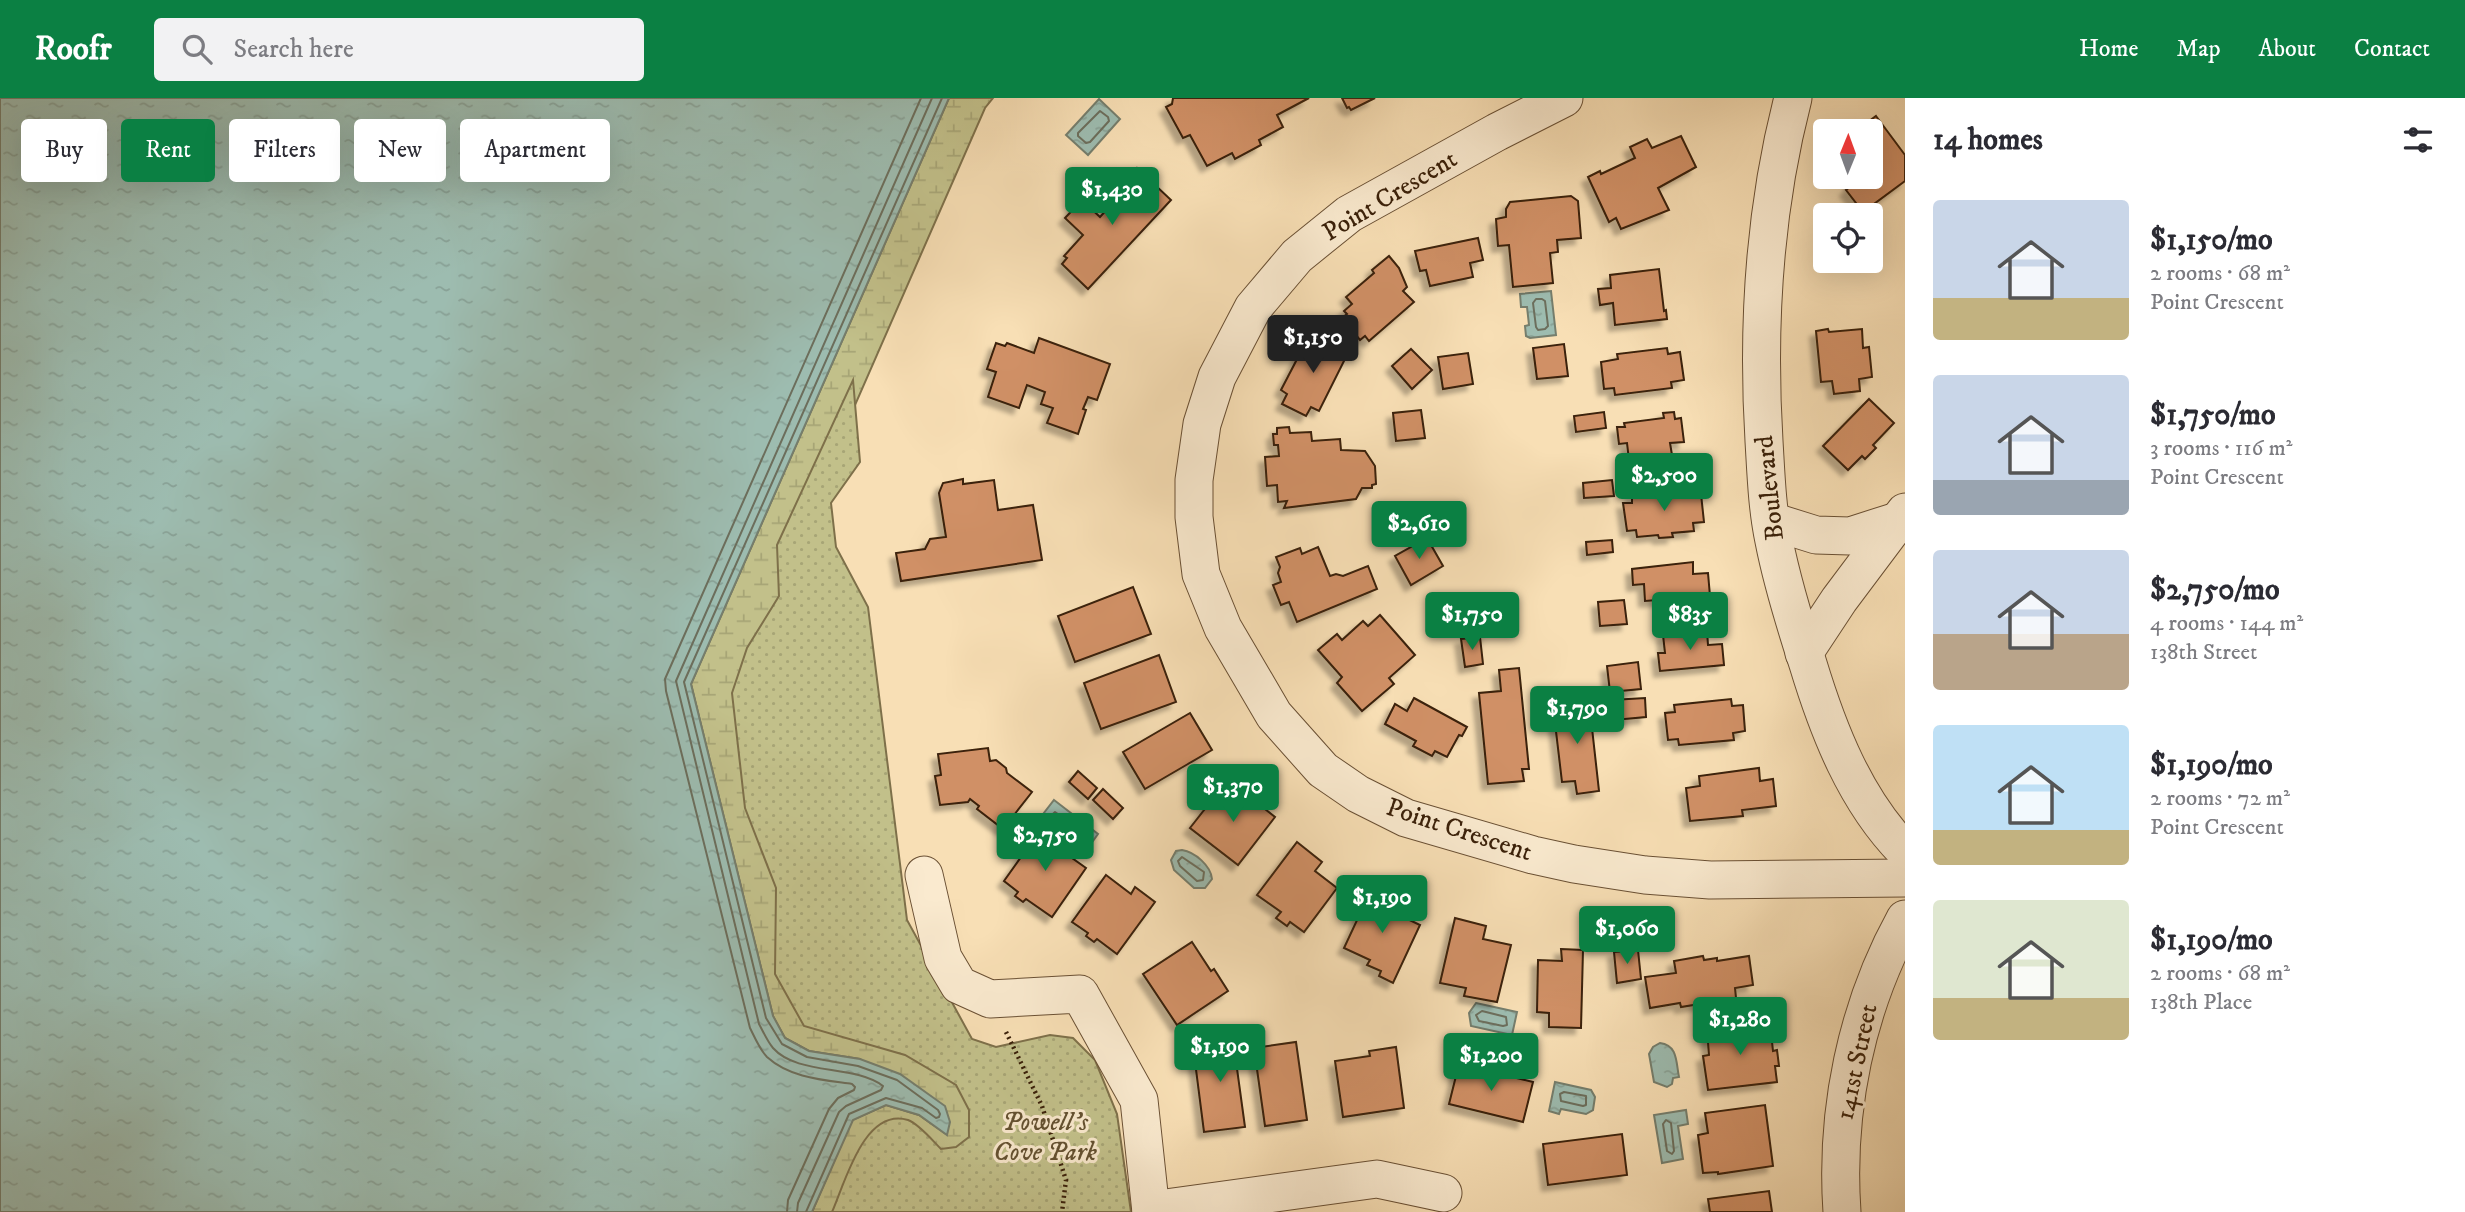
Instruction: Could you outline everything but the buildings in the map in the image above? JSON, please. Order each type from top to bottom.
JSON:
[{"type":"street","name":"Point Crescent","points":[[1564,98],[1349,214],[1297,256],[1253,308],[1217,377],[1202,424],[1194,480],[1194,517],[1201,574],[1223,628],[1274,715],[1323,770],[1358,794],[1406,818],[1574,864],[1676,879],[1905,878]]},
{"type":"street","name":"Boulevard","points":[[1793,98],[1770,216],[1761,314],[1760,379],[1766,485],[1771,521],[1804,653],[1822,708],[1846,763],[1873,811],[1905,851]]},
{"type":"street","points":[[1771,521],[1816,535],[1850,536],[1901,516]]},
{"type":"street","points":[[1804,653],[1901,516]]},
{"type":"street","points":[[924,875],[943,958],[959,985],[990,999],[1080,993],[1139,1100],[1151,1211],[1377,1179],[1443,1193]]},
{"type":"street","name":"141st Street","points":[[1842,1212],[1841,1147],[1853,1056],[1876,981],[1905,919]]},
{"type":"path","points":[[990,999],[1042,1106],[1066,1180],[1062,1212]]},
{"type":"green space","points":[[949,98],[993,98],[985,108],[799,533],[860,858],[975,1084],[1002,1212],[812,1212],[852,1120],[886,1105],[919,1115],[946,1134],[860,1059],[809,1051],[785,1038],[773,1016],[691,684]]},
{"type":"green space","name":"Powell's Cove Park","points":[[853,380],[860,462],[831,503],[836,547],[868,607],[907,920],[972,1039],[996,1047],[1050,1035],[1073,1038],[1095,1060],[1117,1114],[1131,1212],[832,1212],[858,1150],[879,1125],[893,1119],[908,1120],[941,1149],[956,1147],[969,1137],[969,1110],[956,1085],[905,1055],[804,1026],[775,974],[776,888],[745,808],[732,693],[747,648],[779,596],[777,545]]},
{"type":"water","points":[[0,98],[949,98],[691,684],[773,1016],[785,1038],[809,1051],[860,1059],[900,1074],[945,1106],[950,1122],[947,1135],[919,1115],[886,1105],[853,1120],[812,1212],[0,1212]]},
{"type":"water","points":[[1099,99],[1120,119],[1088,155],[1066,135]]},
{"type":"water","points":[[1551,291],[1556,335],[1530,338],[1526,336],[1525,326],[1529,325],[1527,307],[1521,307],[1520,294]]},
{"type":"water","points":[[1054,800],[1098,834],[1085,852],[1040,818]]},
{"type":"water","points":[[1182,850],[1197,857],[1209,869],[1212,879],[1205,888],[1194,888],[1174,870],[1171,860],[1176,851]]},
{"type":"water","points":[[1476,1003],[1517,1012],[1512,1035],[1471,1026],[1469,1013]]},
{"type":"water","points":[[1660,1043],[1666,1044],[1673,1051],[1679,1077],[1673,1078],[1672,1084],[1667,1087],[1654,1082],[1649,1054],[1653,1047]]},
{"type":"water","points":[[1555,1082],[1591,1090],[1595,1097],[1593,1110],[1586,1114],[1561,1109],[1559,1114],[1549,1111]]},
{"type":"water","points":[[1686,1110],[1688,1124],[1678,1126],[1683,1159],[1662,1163],[1654,1115]]}]
